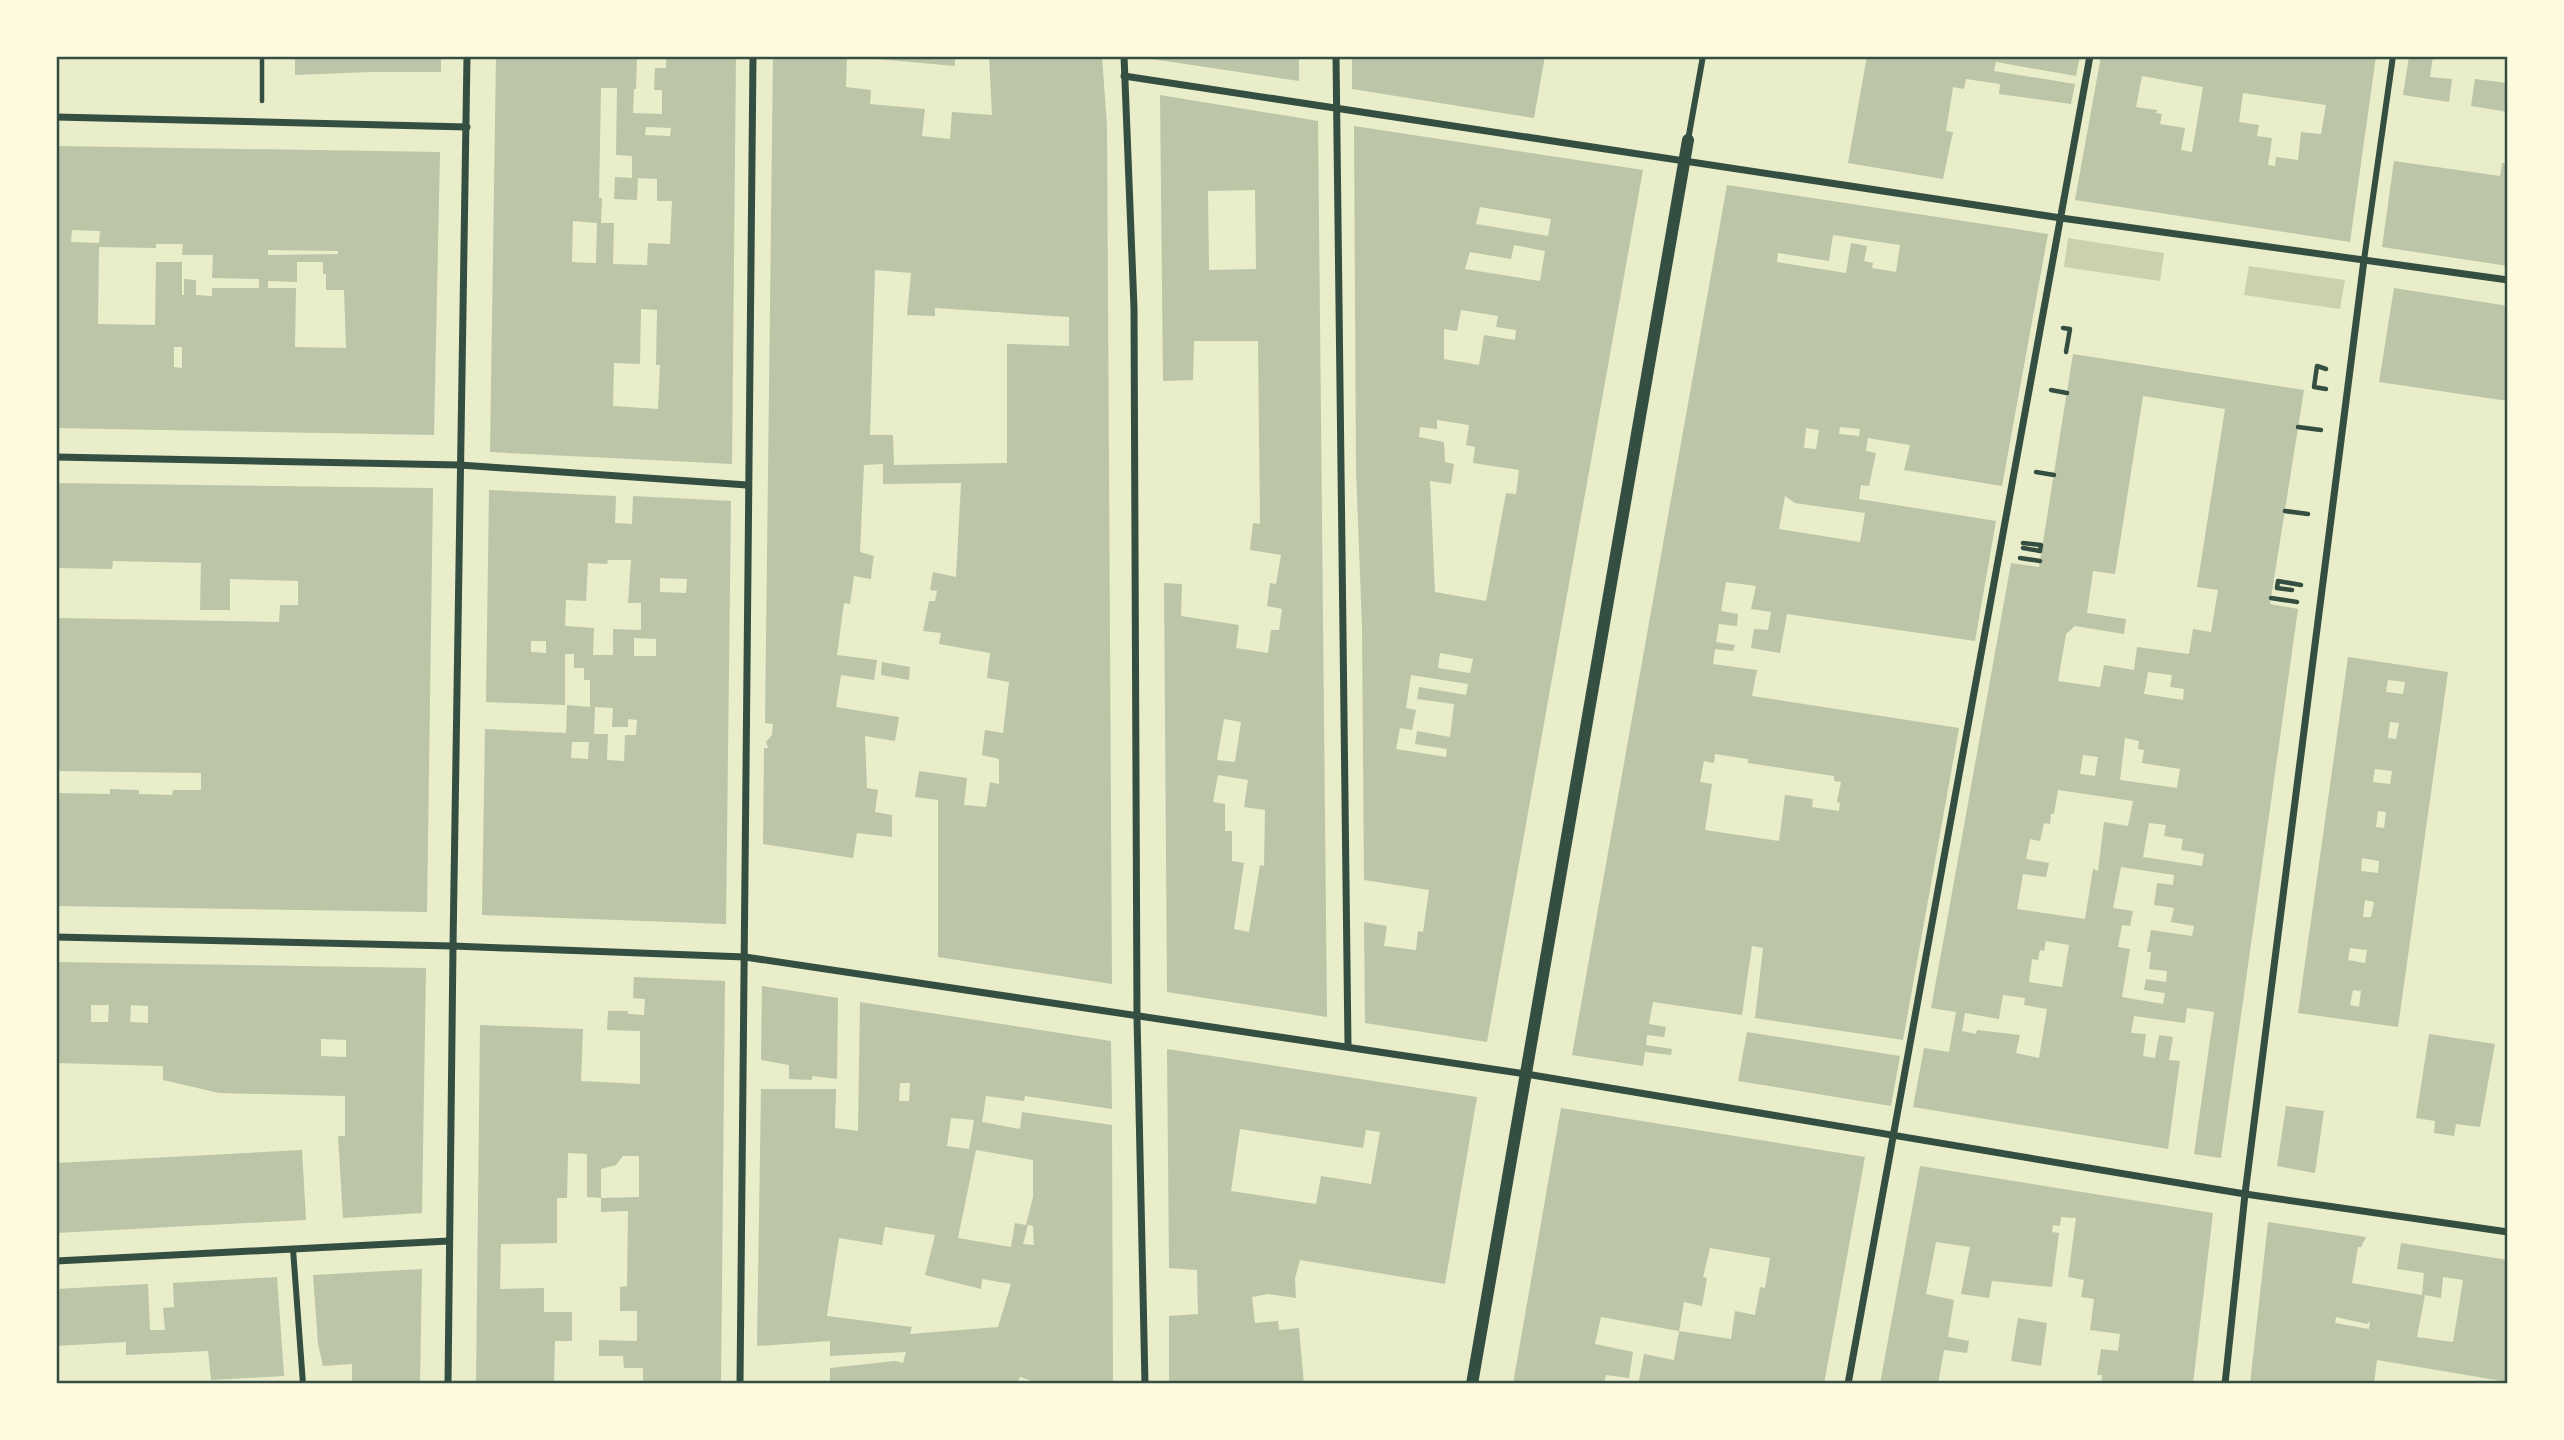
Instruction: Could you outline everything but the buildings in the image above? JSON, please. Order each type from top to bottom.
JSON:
[{"type":"street","points":[[448,1384],[467,56]]},
{"type":"street","points":[[740,1384],[753,56]]},
{"type":"street","points":[[1124,56],[1134,308],[1137,1017],[1145,1384]]},
{"type":"street","points":[[1336,56],[1348,1046]]},
{"type":"street","points":[[1472,1384],[1703,56]]},
{"type":"street","points":[[1848,1384],[2091,56]]},
{"type":"street","points":[[2225,1384],[2245,1194],[2364,260],[2393,56]]},
{"type":"street","points":[[1125,76],[2061,218],[2508,280]]},
{"type":"street","points":[[56,117],[467,127]]},
{"type":"street","points":[[56,457],[460,464],[747,485]]},
{"type":"street","points":[[56,937],[453,946],[745,957],[1137,1017],[1348,1046],[2245,1194],[2508,1232]]},
{"type":"street","points":[[56,1261],[449,1241]]},
{"type":"street","points":[[293,1249],[303,1384]]},
{"type":"path","points":[[261,122],[262,56]]},
{"type":"path","points":[[2060,342],[2062,328],[2070,329],[2066,352]]},
{"type":"path","points":[[2325,375],[2326,368],[2317,366],[2314,387],[2326,389]]},
{"type":"path","points":[[2015,541],[2041,545],[2040,551],[2021,548]]},
{"type":"path","points":[[2292,590],[2277,588],[2278,581],[2301,585]]},
{"type":"green space","points":[[2068,238],[2164,253],[2160,281],[2064,267]]},
{"type":"green space","points":[[2249,266],[2345,280],[2340,309],[2244,295]]}]
